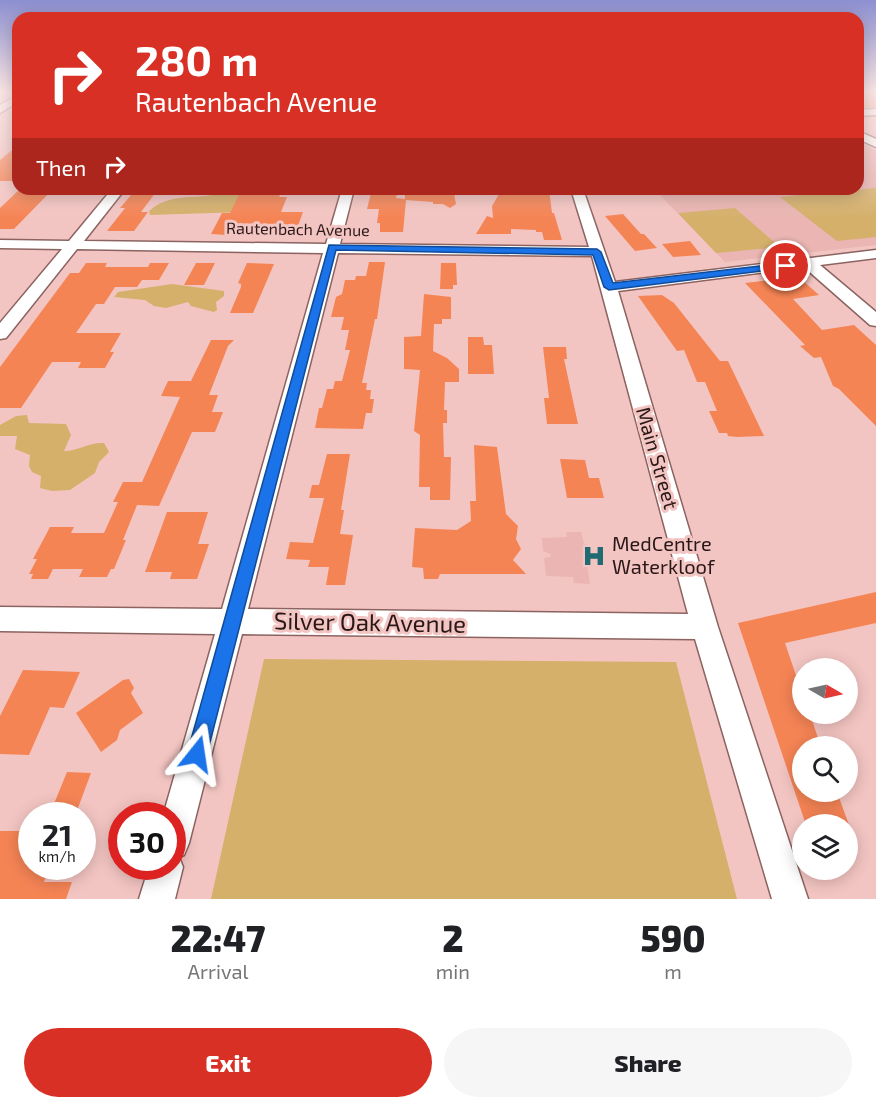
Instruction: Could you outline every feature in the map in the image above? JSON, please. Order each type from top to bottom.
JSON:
[{"type":"street","points":[[0,334],[114,195]]},
{"type":"street","points":[[183,802],[346,195]]},
{"type":"street","name":"Main Street","points":[[579,195],[609,287],[705,627],[790,899]]},
{"type":"street","name":"Rautenbach Avenue","points":[[0,244],[597,252]]},
{"type":"street","points":[[609,287],[876,254]]},
{"type":"street","points":[[808,263],[876,321]]},
{"type":"street","name":"Silver Oak Avenue","points":[[0,619],[705,627]]},
{"type":"street","points":[[157,899],[162,880]]},
{"type":"shaded area","points":[[864,144],[876,151],[876,245],[725,262],[660,195],[864,195]]},
{"type":"shaded area","points":[[876,188],[876,237],[837,241],[780,197],[864,195],[864,189]]},
{"type":"shaded area","points":[[248,195],[244,212],[150,215],[149,211],[169,200]]},
{"type":"shaded area","points":[[735,208],[780,247],[716,253],[678,213]]},
{"type":"shaded area","points":[[172,284],[224,291],[224,296],[216,302],[217,310],[214,312],[191,306],[188,302],[166,308],[154,306],[145,300],[114,297],[118,292]]},
{"type":"shaded area","points":[[27,415],[29,423],[66,424],[71,435],[64,451],[104,443],[109,452],[99,462],[95,473],[70,490],[52,491],[40,488],[41,476],[32,472],[29,466],[30,455],[15,449],[17,436],[0,436],[0,425],[16,416]]},
{"type":"shaded area","name":"MedCentre Waterkloof","points":[[566,532],[581,532],[584,543],[589,546],[591,560],[587,563],[590,584],[574,583],[573,577],[546,576],[544,558],[551,557],[543,551],[542,538],[567,537]]},
{"type":"shaded area","points":[[264,659],[676,662],[737,899],[211,899]]},
{"type":"building","points":[[12,150],[12,181],[0,181],[0,160]]},
{"type":"building","points":[[14,195],[47,195],[14,229],[0,229],[0,208]]},
{"type":"building","points":[[131,195],[154,195],[141,212],[148,212],[134,231],[107,231],[125,208],[120,208]]},
{"type":"building","points":[[239,195],[280,195],[279,197],[287,197],[281,212],[303,212],[295,234],[274,234],[277,227],[237,226],[235,230],[228,230],[226,235],[211,234],[222,213],[230,213]]},
{"type":"building","points":[[370,195],[397,195],[396,198],[405,199],[405,195],[454,195],[456,204],[450,208],[443,204],[433,204],[433,202],[406,200],[403,232],[380,232],[380,223],[377,223],[379,209],[367,209]]},
{"type":"building","points":[[498,195],[550,195],[552,213],[554,213],[562,240],[544,240],[542,232],[536,232],[536,230],[511,229],[511,234],[476,234],[487,216],[493,218],[492,206]]},
{"type":"building","points":[[623,214],[657,248],[635,251],[605,216]]},
{"type":"building","points":[[690,241],[701,255],[673,257],[662,244]]},
{"type":"building","points":[[369,262],[385,262],[377,319],[375,319],[362,383],[367,383],[366,390],[371,390],[370,399],[374,399],[372,413],[366,413],[363,429],[315,428],[319,408],[322,408],[327,389],[333,389],[335,381],[342,381],[350,350],[345,350],[349,330],[341,330],[344,317],[331,317],[336,297],[342,294],[345,280],[355,280],[356,276],[366,276]]},
{"type":"building","points":[[86,263],[107,263],[105,267],[148,267],[150,263],[169,263],[159,280],[142,280],[137,287],[115,287],[104,304],[96,304],[76,333],[121,333],[110,352],[114,352],[105,368],[78,368],[81,362],[52,362],[21,408],[0,408],[0,367],[70,273],[79,273]]},
{"type":"building","points":[[196,263],[215,263],[204,285],[184,285]]},
{"type":"building","points":[[247,263],[274,264],[253,313],[230,313],[241,287],[238,283]]},
{"type":"building","points":[[441,263],[456,263],[457,285],[453,285],[453,289],[440,289]]},
{"type":"building","points":[[793,277],[795,280],[801,279],[819,295],[793,299],[822,330],[854,325],[876,345],[876,426],[839,389],[833,386],[821,357],[814,358],[800,346],[805,345],[745,283]]},
{"type":"building","points":[[424,294],[451,297],[451,319],[442,319],[442,324],[434,324],[433,351],[447,358],[459,369],[459,382],[445,382],[444,410],[447,410],[447,423],[443,423],[444,457],[451,457],[450,500],[430,500],[430,487],[419,487],[420,435],[414,431],[420,370],[404,369],[404,337],[421,336]]},
{"type":"building","points":[[662,295],[674,303],[720,361],[728,361],[764,436],[737,437],[719,433],[709,411],[717,411],[705,382],[697,382],[684,350],[677,351],[638,296]]},
{"type":"building","points":[[468,337],[483,337],[484,345],[492,345],[494,374],[468,374]]},
{"type":"building","points":[[211,340],[234,340],[228,346],[209,395],[218,395],[212,412],[223,412],[215,432],[192,432],[159,506],[137,505],[114,569],[111,569],[107,577],[79,577],[83,569],[53,569],[48,579],[31,579],[33,574],[29,574],[37,559],[33,559],[50,527],[74,527],[71,533],[104,533],[118,502],[113,502],[123,482],[142,482],[180,397],[161,396],[168,381],[191,381]]},
{"type":"building","points":[[543,347],[566,347],[567,359],[564,359],[578,424],[547,424],[544,398],[549,398]]},
{"type":"building","points":[[474,445],[497,447],[506,514],[518,526],[516,539],[521,549],[513,560],[526,574],[440,574],[438,579],[424,579],[423,568],[412,567],[415,528],[457,530],[471,521],[470,501],[476,501]]},
{"type":"building","points":[[327,454],[350,454],[341,510],[344,510],[340,534],[353,535],[345,585],[326,585],[329,567],[308,567],[310,560],[286,559],[290,542],[313,543],[324,498],[309,498],[312,485],[319,485]]},
{"type":"building","points":[[560,459],[585,460],[589,478],[599,478],[604,498],[567,498]]},
{"type":"building","points":[[167,512],[208,512],[198,544],[209,544],[197,579],[170,579],[172,572],[145,572]]},
{"type":"building","points":[[876,592],[876,623],[785,643],[792,664],[792,724],[813,724],[817,736],[792,736],[792,783],[738,623]]},
{"type":"building","points":[[23,670],[80,672],[64,708],[50,707],[29,755],[0,754],[0,716]]},
{"type":"building","points":[[129,679],[134,688],[131,693],[143,713],[120,730],[117,740],[101,752],[76,713],[123,680]]},
{"type":"building","points":[[67,772],[91,773],[80,802],[55,802]]},
{"type":"building","points":[[798,802],[841,802],[845,814],[802,814]]},
{"type":"building","points":[[0,831],[18,831],[18,880],[72,882],[66,899],[0,899]]},
{"type":"place","name":"MedCentre Waterkloof","points":[[594,556]]},
{"type":"route","points":[[197,754],[332,247],[597,252],[609,287],[786,266]]}]
